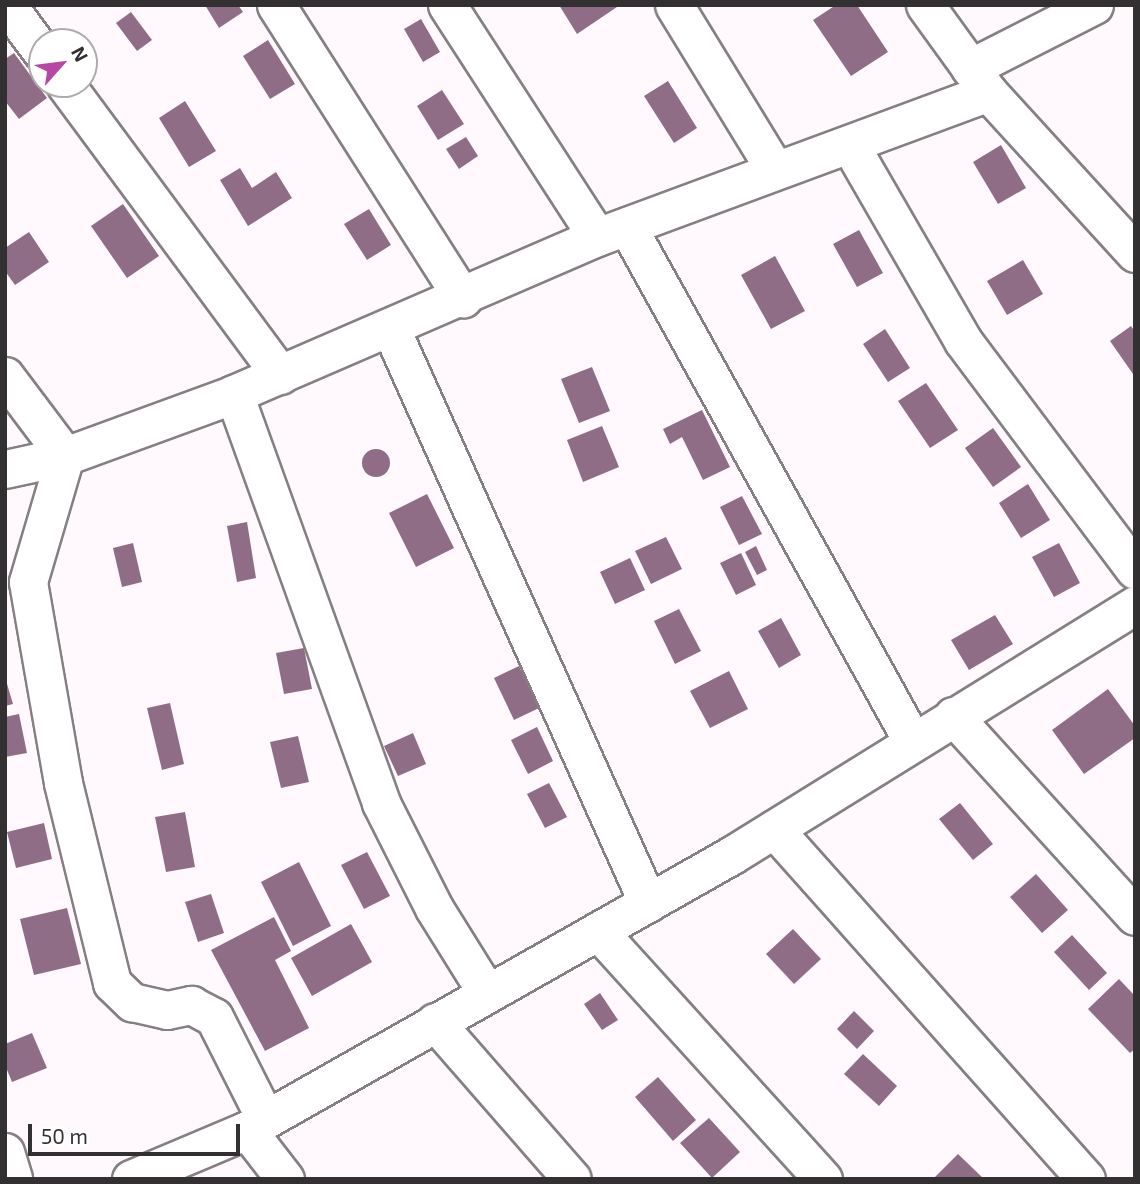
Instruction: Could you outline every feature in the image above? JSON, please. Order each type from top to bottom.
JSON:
[{"type":"street","points":[[7,5],[28,33]]},
{"type":"street","points":[[276,5],[463,298]]},
{"type":"street","points":[[447,5],[612,232],[913,742]]},
{"type":"street","points":[[674,5],[775,170]]},
{"type":"street","points":[[925,5],[979,80],[1135,253]]},
{"type":"street","points":[[5,469],[65,456],[234,394],[391,329],[612,232],[775,170],[850,145],[979,80],[1094,5]]},
{"type":"street","points":[[75,98],[280,375]]},
{"type":"street","points":[[850,145],[963,341],[1135,570]]},
{"type":"street","points":[[391,329],[648,902]]},
{"type":"street","points":[[5,376],[65,456]]},
{"type":"street","points":[[234,394],[381,803],[435,908],[487,993]]},
{"type":"street","points":[[65,456],[28,582],[63,783],[112,984],[132,1002],[167,1010],[191,1006],[214,1017],[256,1124],[285,1179]]},
{"type":"street","points":[[131,1179],[256,1124],[598,931],[774,829],[1135,605]]},
{"type":"street","points":[[953,716],[1135,916]]},
{"type":"street","points":[[774,829],[1086,1179]]},
{"type":"street","points":[[598,931],[823,1179]]},
{"type":"street","points":[[435,1022],[572,1179]]},
{"type":"street","points":[[5,1152],[13,1179]]},
{"type":"building","points":[[205,5],[238,5],[243,12],[219,28]]},
{"type":"building","points":[[559,5],[616,5],[617,7],[577,34]]},
{"type":"building","points":[[836,5],[857,5],[888,52],[851,76],[813,20]]},
{"type":"building","points":[[131,12],[152,40],[137,51],[116,23]]},
{"type":"building","points":[[421,19],[440,52],[423,62],[404,29]]},
{"type":"building","points":[[268,40],[295,84],[270,99],[243,56]]},
{"type":"building","points":[[14,53],[28,72],[28,98],[47,98],[19,119],[5,101],[5,59]]},
{"type":"building","points":[[668,81],[697,128],[674,143],[644,96]]},
{"type":"building","points":[[442,90],[464,124],[438,140],[417,106]]},
{"type":"building","points":[[185,101],[216,151],[189,167],[159,118]]},
{"type":"building","points":[[466,137],[478,156],[459,169],[446,149]]},
{"type":"building","points":[[1001,145],[1026,188],[998,204],[973,162]]},
{"type":"building","points":[[240,168],[252,188],[276,172],[292,198],[248,226],[220,180]]},
{"type":"building","points":[[123,204],[159,256],[127,278],[91,226]]},
{"type":"building","points":[[369,209],[391,245],[367,260],[344,224]]},
{"type":"building","points":[[859,230],[883,273],[857,287],[833,244]]},
{"type":"building","points":[[29,232],[49,262],[15,285],[5,271],[5,248]]},
{"type":"building","points":[[775,256],[805,311],[771,329],[741,275]]},
{"type":"building","points":[[1023,260],[1043,294],[1007,315],[987,281]]},
{"type":"building","points":[[1131,326],[1135,332],[1133,374],[1110,341]]},
{"type":"building","points":[[885,329],[910,368],[888,382],[863,344]]},
{"type":"building","points":[[592,367],[610,411],[579,423],[561,379]]},
{"type":"building","points":[[926,383],[958,430],[930,448],[898,401]]},
{"type":"building","points":[[702,410],[730,467],[703,480],[682,437],[670,444],[663,429]]},
{"type":"building","points":[[602,426],[619,467],[583,482],[567,440]]},
{"type":"building","points":[[993,428],[1021,467],[993,487],[965,448]]},
{"type":"building","points":[[376,449],[386,453],[390,463],[386,473],[376,477],[366,473],[362,463],[366,453]]},
{"type":"building","points":[[1028,484],[1050,520],[1021,538],[999,503]]},
{"type":"building","points":[[427,494],[454,548],[416,567],[389,513]]},
{"type":"building","points":[[742,496],[762,534],[739,545],[720,507]]},
{"type":"building","points":[[247,522],[256,578],[237,582],[227,526]]},
{"type":"building","points":[[666,537],[682,569],[651,584],[635,551]]},
{"type":"building","points":[[133,543],[142,582],[122,587],[113,548]]},
{"type":"building","points":[[1059,543],[1080,583],[1054,597],[1032,557]]},
{"type":"building","points":[[756,546],[767,570],[757,575],[745,552]]},
{"type":"building","points":[[741,553],[756,585],[736,595],[720,563]]},
{"type":"building","points":[[630,558],[645,590],[615,604],[600,572]]},
{"type":"building","points":[[679,609],[701,651],[675,664],[654,621]]},
{"type":"building","points":[[995,615],[1013,644],[969,670],[951,640]]},
{"type":"building","points":[[781,618],[801,655],[779,668],[758,631]]},
{"type":"building","points":[[304,648],[312,689],[284,694],[276,653]]},
{"type":"building","points":[[519,666],[539,708],[514,720],[494,678]]},
{"type":"building","points":[[729,671],[748,709],[710,728],[690,691]]},
{"type":"building","points":[[5,677],[13,704],[5,706]]},
{"type":"building","points":[[1108,689],[1135,726],[1135,738],[1084,774],[1052,730]]},
{"type":"building","points":[[170,703],[184,764],[162,770],[147,708]]},
{"type":"building","points":[[19,714],[27,753],[5,757],[5,717]]},
{"type":"building","points":[[537,727],[553,761],[528,774],[511,740]]},
{"type":"building","points":[[413,733],[426,764],[398,776],[384,746]]},
{"type":"building","points":[[298,736],[309,782],[281,788],[270,742]]},
{"type":"building","points":[[549,783],[567,817],[545,828],[527,794]]},
{"type":"building","points":[[960,803],[993,844],[973,860],[939,819]]},
{"type":"building","points":[[185,812],[195,867],[166,872],[155,817]]},
{"type":"building","points":[[44,823],[52,859],[16,868],[7,832]]},
{"type":"building","points":[[367,852],[390,896],[364,909],[341,865]]},
{"type":"building","points":[[299,862],[331,926],[293,946],[261,882]]},
{"type":"building","points":[[1036,874],[1068,910],[1042,933],[1010,897]]},
{"type":"building","points":[[211,894],[224,933],[198,942],[185,902]]},
{"type":"building","points":[[67,908],[81,964],[34,975],[20,919]]},
{"type":"building","points":[[274,917],[291,951],[275,960],[309,1028],[265,1051],[211,950]]},
{"type":"building","points":[[351,924],[372,962],[312,996],[291,958]]},
{"type":"building","points":[[793,929],[821,959],[794,984],[766,954]]},
{"type":"building","points":[[1072,935],[1107,973],[1089,990],[1054,952]]},
{"type":"building","points":[[1119,979],[1135,996],[1135,1049],[1130,1053],[1088,1009]]},
{"type":"building","points":[[600,993],[618,1020],[602,1030],[584,1004]]},
{"type":"building","points":[[854,1011],[874,1031],[857,1049],[837,1029]]},
{"type":"building","points":[[32,1033],[47,1068],[12,1082],[5,1065],[5,1044]]},
{"type":"building","points":[[863,1054],[897,1086],[879,1106],[844,1074]]},
{"type":"building","points":[[658,1077],[696,1120],[673,1141],[635,1097]]},
{"type":"building","points":[[709,1118],[740,1152],[712,1178],[680,1143]]},
{"type":"building","points":[[958,1154],[984,1179],[933,1179]]}]
